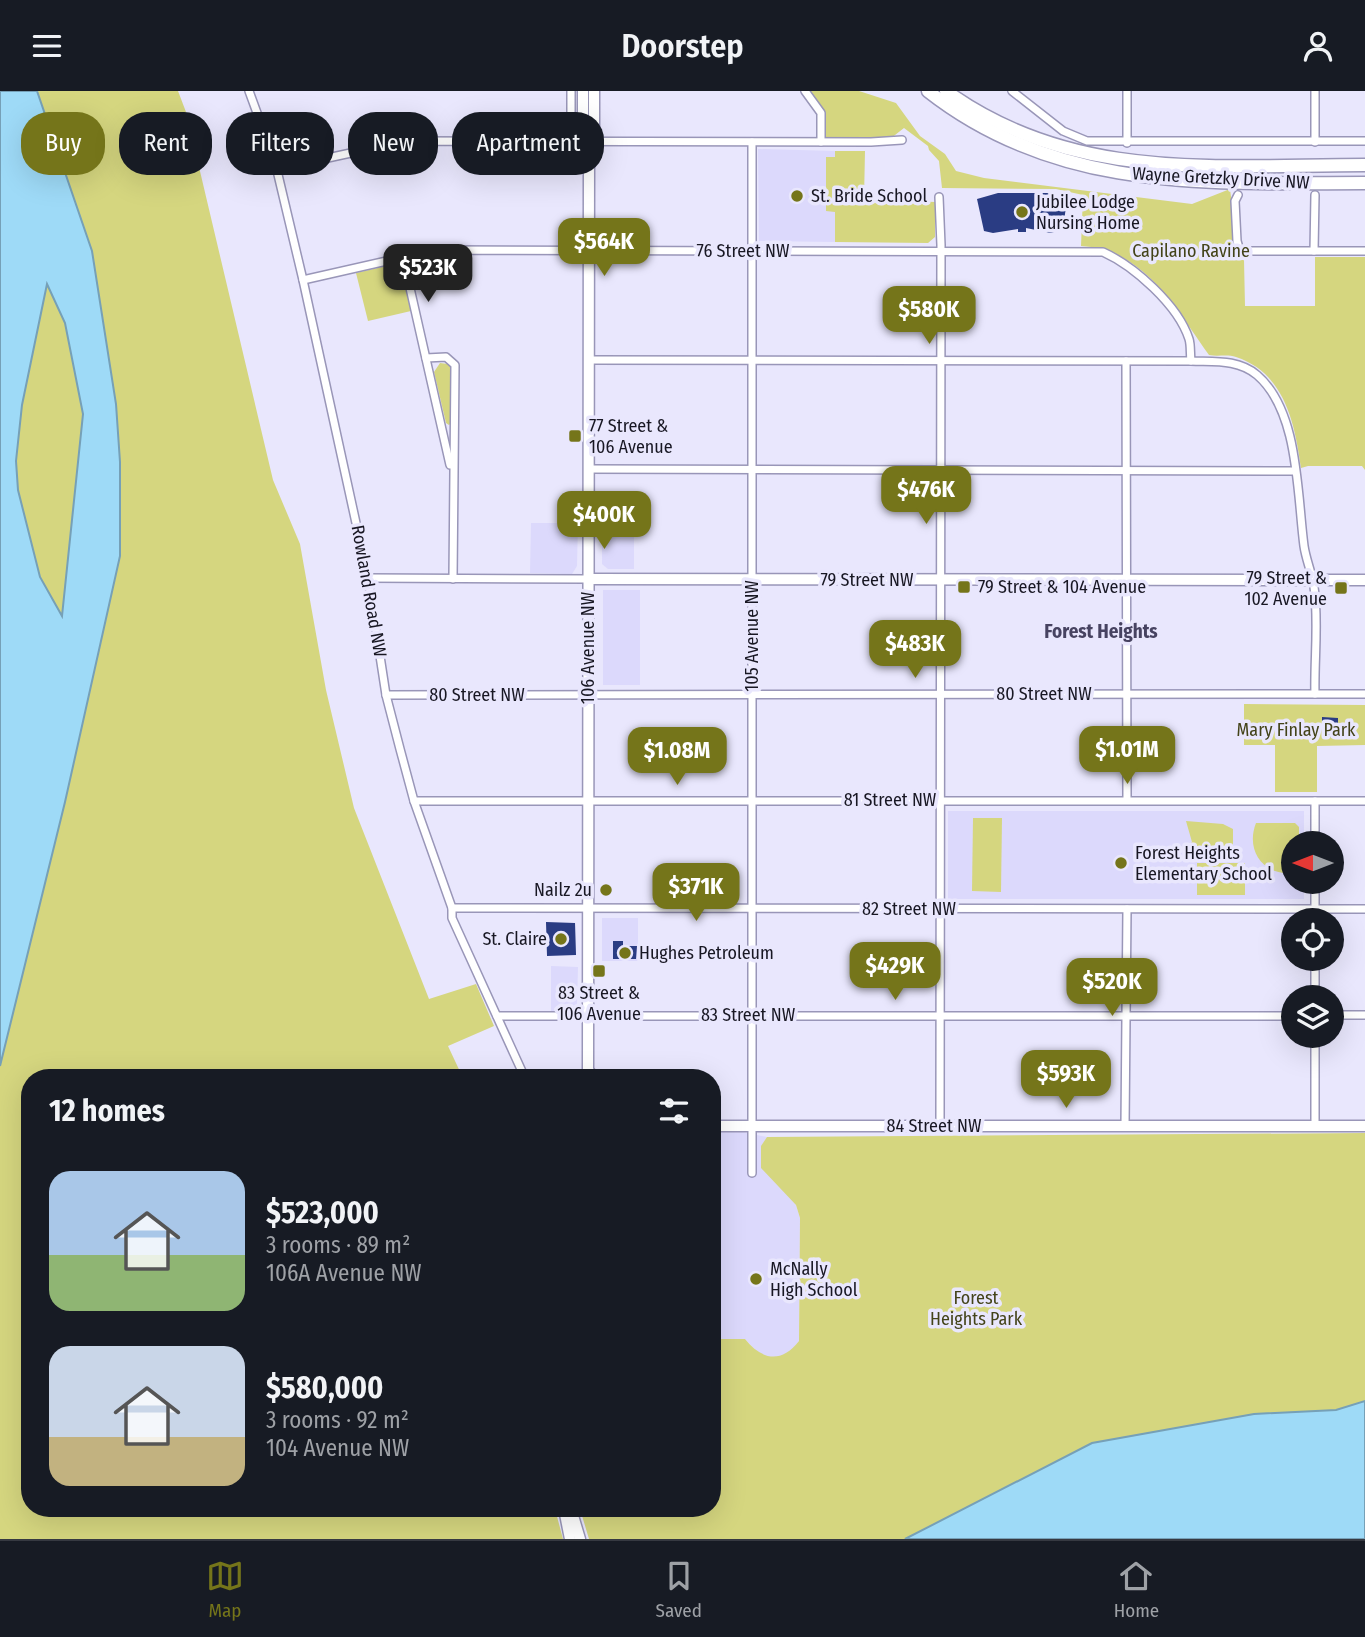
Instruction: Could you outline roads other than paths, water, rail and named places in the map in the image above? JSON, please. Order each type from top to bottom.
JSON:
[{"type":"main road","name":"106 Avenue NW","points":[[583,91],[583,112]]},
{"type":"main road","name":"106 Avenue NW","points":[[594,91],[594,112]]},
{"type":"main road","name":"Wayne Gretzky Drive NW","points":[[928,91],[964,117],[1004,139],[1047,157],[1116,173],[1198,180],[1365,183]]},
{"type":"main road","name":"Wayne Gretzky Drive NW","points":[[946,91],[1020,135],[1093,157],[1157,164],[1365,165]]},
{"type":"main road","name":"106 Avenue NW","points":[[588,1069],[589,175]]},
{"type":"main road","name":"79 Street NW","points":[[588,579],[1365,580]]},
{"type":"main road","name":"84 Street NW","points":[[721,1126],[1365,1126]]},
{"type":"main road","points":[[566,1517],[570,1539]]},
{"type":"main road","points":[[573,1517],[580,1539]]},
{"type":"street","name":"Rowland Road NW","points":[[249,91],[257,112]]},
{"type":"street","points":[[570,91],[570,112]]},
{"type":"street","points":[[805,91],[821,113],[821,142]]},
{"type":"street","points":[[1012,91],[1069,135],[1087,141],[1365,141]]},
{"type":"street","points":[[1127,91],[1127,143]]},
{"type":"street","points":[[1315,91],[1315,142]]},
{"type":"street","points":[[604,142],[902,140]]},
{"type":"street","points":[[334,157],[406,141],[452,141]]},
{"type":"street","name":"105 Avenue NW","points":[[752,142],[752,1173]]},
{"type":"street","name":"Rowland Road NW","points":[[278,175],[368,578],[386,695],[414,800],[452,908],[452,918],[521,1069]]},
{"type":"street","points":[[1238,195],[1235,201],[1240,251],[1365,251]]},
{"type":"street","points":[[1314,251],[1315,195]]},
{"type":"street","points":[[939,197],[940,1126]]},
{"type":"street","name":"76 Street NW","points":[[303,280],[444,250],[1103,252],[1137,271],[1166,303],[1189,339],[1191,361]]},
{"type":"street","points":[[403,257],[452,474]]},
{"type":"street","points":[[426,358],[446,357],[455,365],[453,579]]},
{"type":"street","points":[[589,360],[1234,363],[1257,374],[1271,391],[1286,418],[1312,580],[1315,694]]},
{"type":"street","points":[[1126,361],[1127,800]]},
{"type":"street","points":[[589,470],[1294,471]]},
{"type":"street","name":"79 Street NW","points":[[368,578],[588,579]]},
{"type":"street","name":"80 Street NW","points":[[386,695],[1365,694]]},
{"type":"street","name":"81 Street NW","points":[[414,800],[1365,801]]},
{"type":"street","points":[[1315,801],[1315,831]]},
{"type":"street","name":"82 Street NW","points":[[452,908],[1281,909]]},
{"type":"street","points":[[1125,1126],[1127,909]]},
{"type":"street","name":"82 Street NW","points":[[1344,909],[1365,909]]},
{"type":"street","points":[[1344,1015],[1365,1015]]},
{"type":"street","name":"83 Street NW","points":[[497,1016],[1281,1016]]},
{"type":"street","points":[[1315,1048],[1315,1126]]},
{"type":"place","name":"St. Bride School","points":[[797,196]]},
{"type":"place","name":"Jubilee Lodge Nursing Home","points":[[1022,212]]},
{"type":"place","name":"77 Street & 106 Avenue","points":[[575,436]]},
{"type":"place","name":"79 Street & 104 Avenue","points":[[964,587]]},
{"type":"place","name":"79 Street & 102 Avenue","points":[[1341,588]]},
{"type":"place","name":"Forest Heights Elementary School","points":[[1121,863]]},
{"type":"place","name":"Nailz 2u","points":[[606,890]]},
{"type":"place","name":"St. Claire","points":[[561,939]]},
{"type":"place","name":"Hughes Petroleum","points":[[625,953]]},
{"type":"place","name":"83 Street & 106 Avenue","points":[[599,971]]},
{"type":"place","name":"McNally High School","points":[[756,1279]]},
{"type":"district","name":"Forest Heights","points":[[1101,631]]},
{"type":"park label","name":"Capilano Ravine","points":[[1191,251]]},
{"type":"park label","name":"Mary Finlay Park","points":[[1296,730]]},
{"type":"park label","name":"Forest Heights Park","points":[[976,1308]]}]
